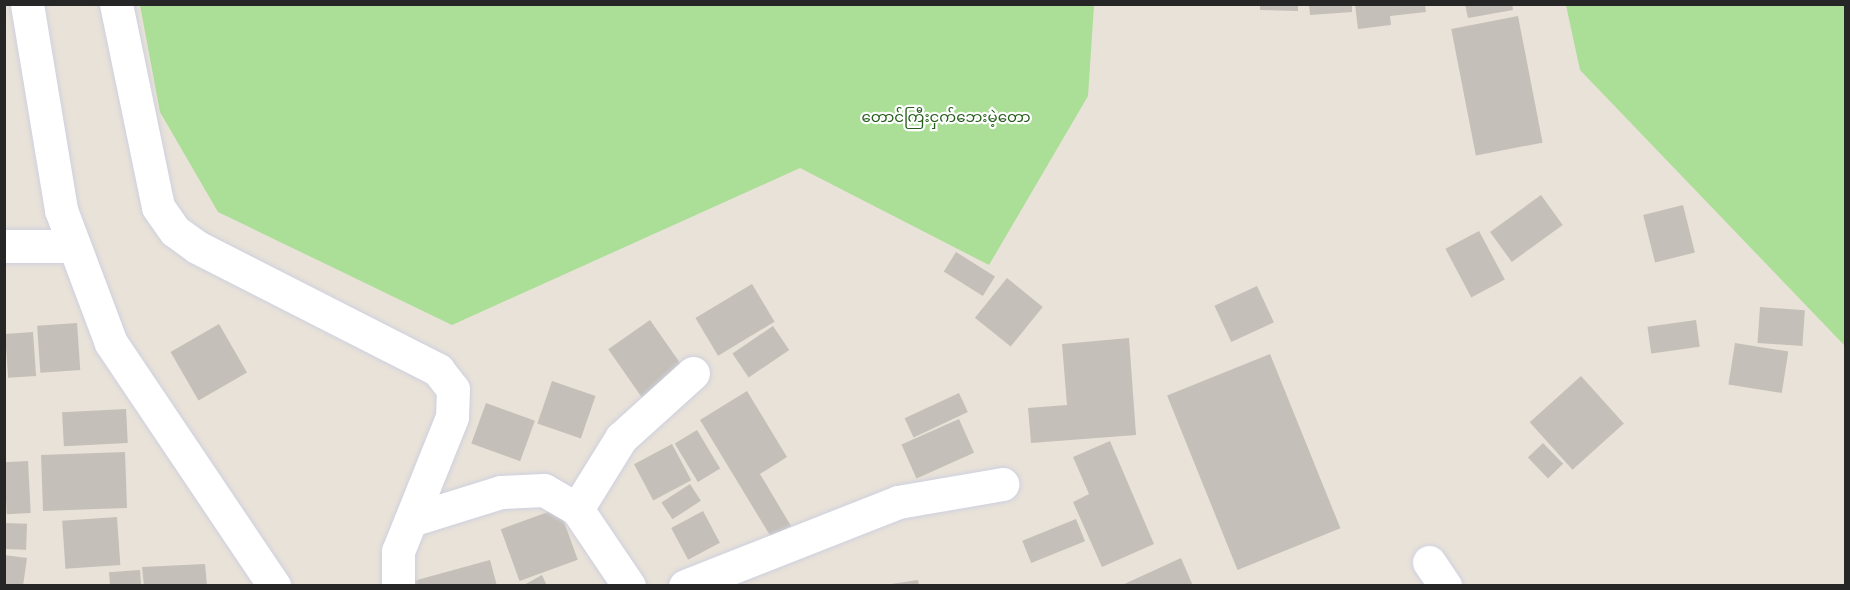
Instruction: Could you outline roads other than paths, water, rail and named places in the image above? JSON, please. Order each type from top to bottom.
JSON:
[{"type":"street","points":[[27,4],[61,210],[111,343],[274,585]]},
{"type":"street","points":[[116,4],[158,207],[175,231],[197,248],[438,370],[453,389],[452,417],[398,551],[398,585]]},
{"type":"street","points":[[4,246],[74,246]]},
{"type":"street","points":[[577,509],[621,438],[693,373]]},
{"type":"street","points":[[685,585],[898,502],[1002,484]]},
{"type":"street","points":[[411,520],[501,492],[544,490],[577,509],[629,585]]},
{"type":"park label","name":"တောင်ကြီးငှက်ဘေးမဲ့တော","points":[[946,117]]}]
